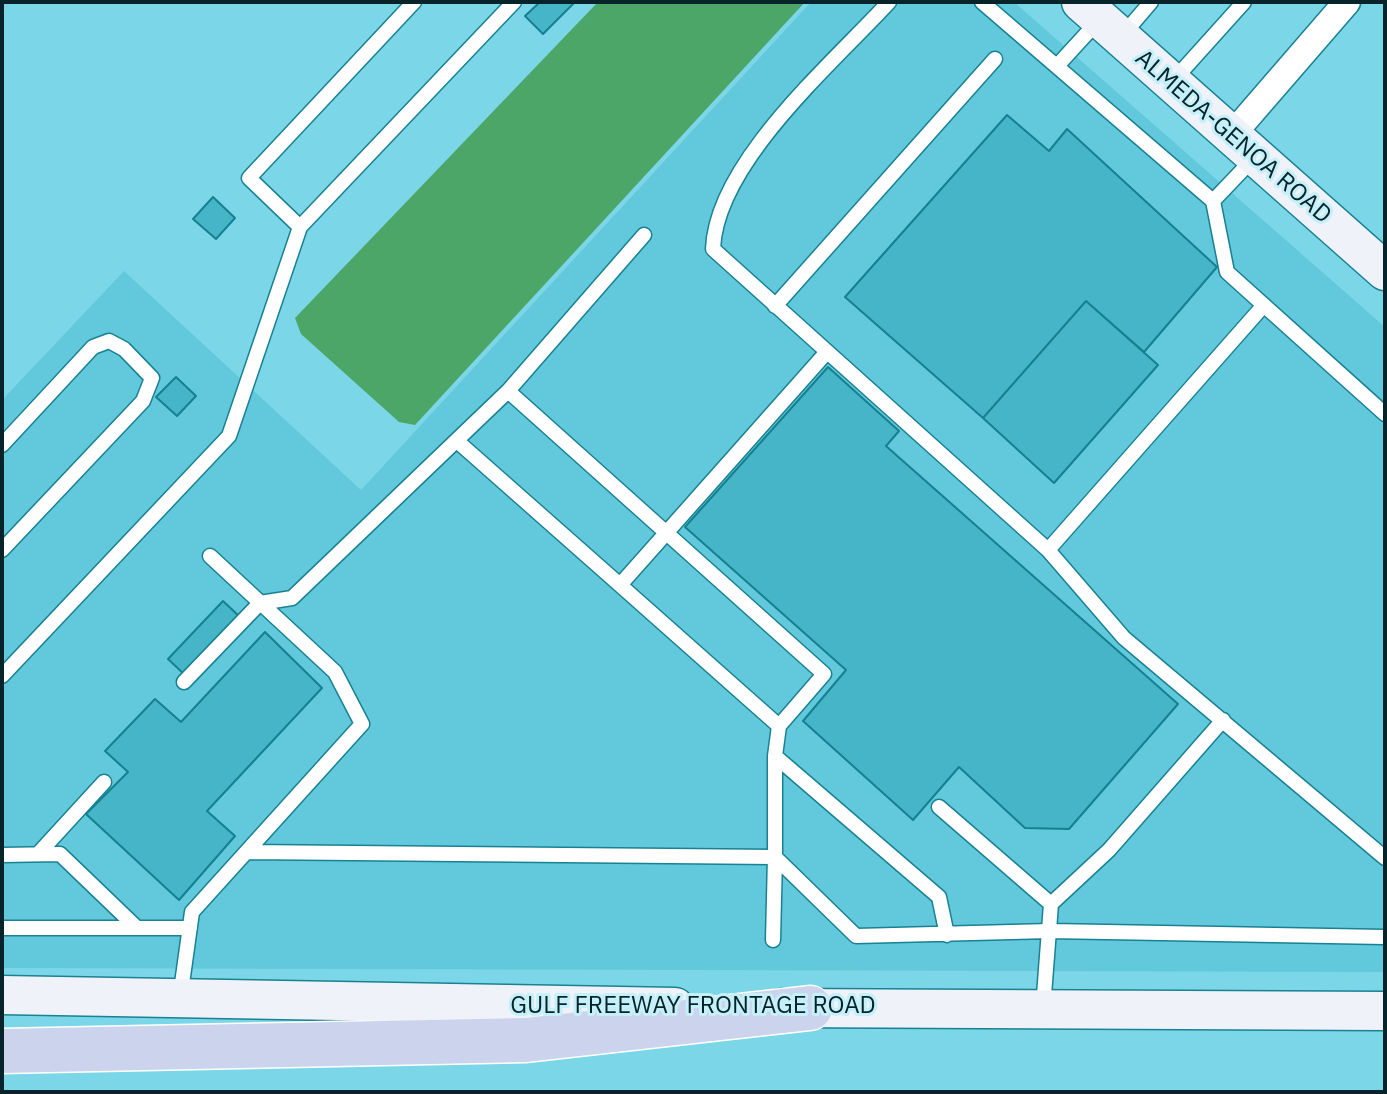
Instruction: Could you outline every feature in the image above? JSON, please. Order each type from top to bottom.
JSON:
[{"type":"highway","points":[[2,1051],[526,1040],[810,1008]]},
{"type":"main road","name":"ALMEDA-GENOA ROAD","points":[[1101,19],[1385,271]]},
{"type":"main road","name":"GULF FREEWAY FRONTAGE ROAD","points":[[2,995],[810,1008],[1385,1011]]},
{"type":"street","points":[[1243,146],[1347,2]]},
{"type":"lane","points":[[300,227],[249,178],[414,2]]},
{"type":"lane","points":[[2,676],[229,436],[300,227],[514,2]]},
{"type":"lane","points":[[889,2],[754,149],[732,180],[720,208],[713,249],[1048,550],[1124,638],[1385,858]]},
{"type":"lane","points":[[982,2],[1213,201],[1227,272],[1385,414]]},
{"type":"lane","points":[[1057,66],[1101,19],[1151,2]]},
{"type":"lane","points":[[1171,83],[1244,2]]},
{"type":"lane","points":[[775,306],[995,59]]},
{"type":"lane","points":[[1213,201],[1243,146]]},
{"type":"lane","points":[[184,682],[260,603],[292,598],[457,441],[508,391],[644,235]]},
{"type":"lane","points":[[1048,550],[1264,305]]},
{"type":"lane","points":[[2,445],[93,347],[109,341],[124,349],[152,378],[143,401],[2,550]]},
{"type":"lane","points":[[620,585],[826,353]]},
{"type":"lane","points":[[508,391],[824,674],[779,726],[775,756],[773,940]]},
{"type":"lane","points":[[457,441],[779,726]]},
{"type":"lane","points":[[180,998],[192,912],[362,724],[335,672],[210,556]]},
{"type":"lane","points":[[1043,1009],[1051,904],[1109,850],[1223,720]]},
{"type":"lane","points":[[775,756],[939,897],[947,935]]},
{"type":"lane","points":[[38,854],[104,782]]},
{"type":"lane","points":[[939,807],[1051,904]]},
{"type":"lane","points":[[247,852],[775,857],[856,936],[1050,931],[1385,937]]},
{"type":"lane","points":[[2,855],[60,854],[137,928]]},
{"type":"lane","points":[[2,928],[190,928]]},
{"type":"shaded area","points":[[598,2],[805,2],[415,425],[399,422],[301,334],[295,318]]},
{"type":"shaded area","points":[[811,2],[1014,2],[1385,327],[1385,972],[2,968],[2,400],[124,271],[361,490]]},
{"type":"building","points":[[540,2],[575,2],[543,34],[525,16]]},
{"type":"building","points":[[1007,115],[1049,151],[1067,129],[1217,267],[1144,352],[1086,301],[983,418],[845,297]]},
{"type":"building","points":[[213,197],[235,218],[216,239],[193,219]]},
{"type":"building","points":[[1086,301],[1158,365],[1054,483],[983,418]]},
{"type":"building","points":[[828,367],[899,431],[886,446],[1178,704],[1069,829],[1025,828],[959,767],[913,820],[803,721],[846,670],[685,527]]},
{"type":"building","points":[[176,377],[196,396],[177,416],[156,397]]},
{"type":"building","points":[[223,601],[240,617],[186,676],[168,659]]},
{"type":"building","points":[[265,632],[322,688],[207,811],[235,836],[179,900],[86,814],[128,772],[105,751],[155,699],[181,722]]}]
